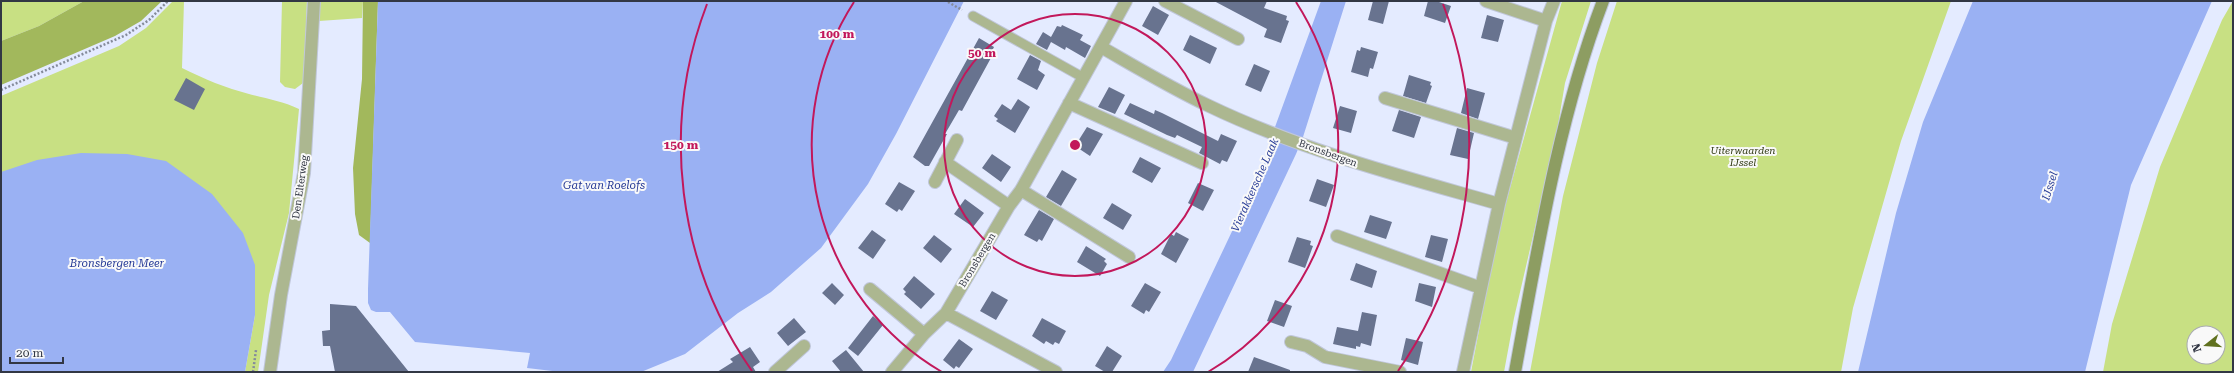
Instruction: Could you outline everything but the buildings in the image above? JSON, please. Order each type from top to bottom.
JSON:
[{"type":"street","name":"Den Elterweg","points":[[270,372],[281,295],[304,173],[314,1]]},
{"type":"street","name":"Bronsbergen","points":[[892,372],[924,334],[946,313],[1009,206],[1021,190],[1126,1]]},
{"type":"street","points":[[1165,1],[1238,39]]},
{"type":"street","points":[[1486,1],[1546,21]]},
{"type":"street","points":[[1463,372],[1499,204],[1546,21],[1554,1]]},
{"type":"street","points":[[1515,372],[1543,216],[1588,40],[1603,1]]},
{"type":"street","name":"Bronsbergen","points":[[1101,47],[1207,105],[1266,130],[1311,146],[1343,160],[1499,204]]},
{"type":"street","points":[[1385,98],[1516,138]]},
{"type":"street","points":[[1069,103],[1202,163]]},
{"type":"street","points":[[935,182],[957,140]]},
{"type":"street","points":[[945,162],[1009,206]]},
{"type":"street","points":[[1021,190],[1129,257]]},
{"type":"street","points":[[1337,236],[1481,288]]},
{"type":"street","points":[[870,289],[924,334]]},
{"type":"street","points":[[946,313],[1056,372]]},
{"type":"street","points":[[1291,342],[1307,346],[1325,357],[1400,372]]},
{"type":"street","points":[[775,372],[804,346]]},
{"type":"lane","points":[[973,16],[1084,78]]},
{"type":"path","points":[[1,90],[126,36],[148,20],[168,1]]},
{"type":"green space","points":[[1,1],[84,1],[39,26],[1,41]]},
{"type":"green space","points":[[84,1],[162,1],[141,21],[115,36],[1,85],[1,41],[39,26]]},
{"type":"green space","points":[[173,1],[184,1],[182,68],[240,92],[280,102],[299,109],[289,213],[269,295],[258,372],[245,372],[255,315],[1,172],[1,96],[119,46],[146,28]]},
{"type":"green space","points":[[282,1],[307,1],[304,76],[303,83],[295,89],[285,87],[280,82]]},
{"type":"green space","points":[[319,1],[363,1],[362,18],[319,21]]},
{"type":"green space","points":[[363,1],[378,1],[370,243],[359,235],[355,214],[353,168],[362,79]]},
{"type":"green space","points":[[1562,1],[1591,1],[1565,83],[1556,137],[1514,318],[1504,372],[1471,372],[1498,231]]},
{"type":"green space","name":"Uiterwaarden IJssel","points":[[1617,1],[1951,1],[1901,141],[1853,308],[1841,372],[1530,372],[1563,196],[1597,63]]},
{"type":"green space","points":[[2233,1],[2233,372],[2103,372],[2112,324],[2160,167],[2222,20]]},
{"type":"water","name":"Gat van Roelofs","points":[[378,1],[964,1],[896,134],[868,184],[821,248],[771,292],[738,313],[685,354],[641,372],[561,372],[527,368],[530,353],[415,342],[390,312],[376,312],[371,310],[368,303],[368,289]]},
{"type":"water","name":"Vierakkersche Laak","points":[[1321,1],[1346,1],[1303,137],[1296,154],[1193,372],[1163,372],[1171,360],[1272,147],[1275,127]]},
{"type":"water","name":"IJssel","points":[[1973,1],[2212,1],[2131,185],[2085,372],[1858,372],[1896,213],[1923,122]]},
{"type":"water","name":"Bronsbergen Meer","points":[[81,153],[127,154],[166,161],[212,194],[243,233],[255,265],[255,315],[245,372],[1,372],[1,172],[37,160]]}]
